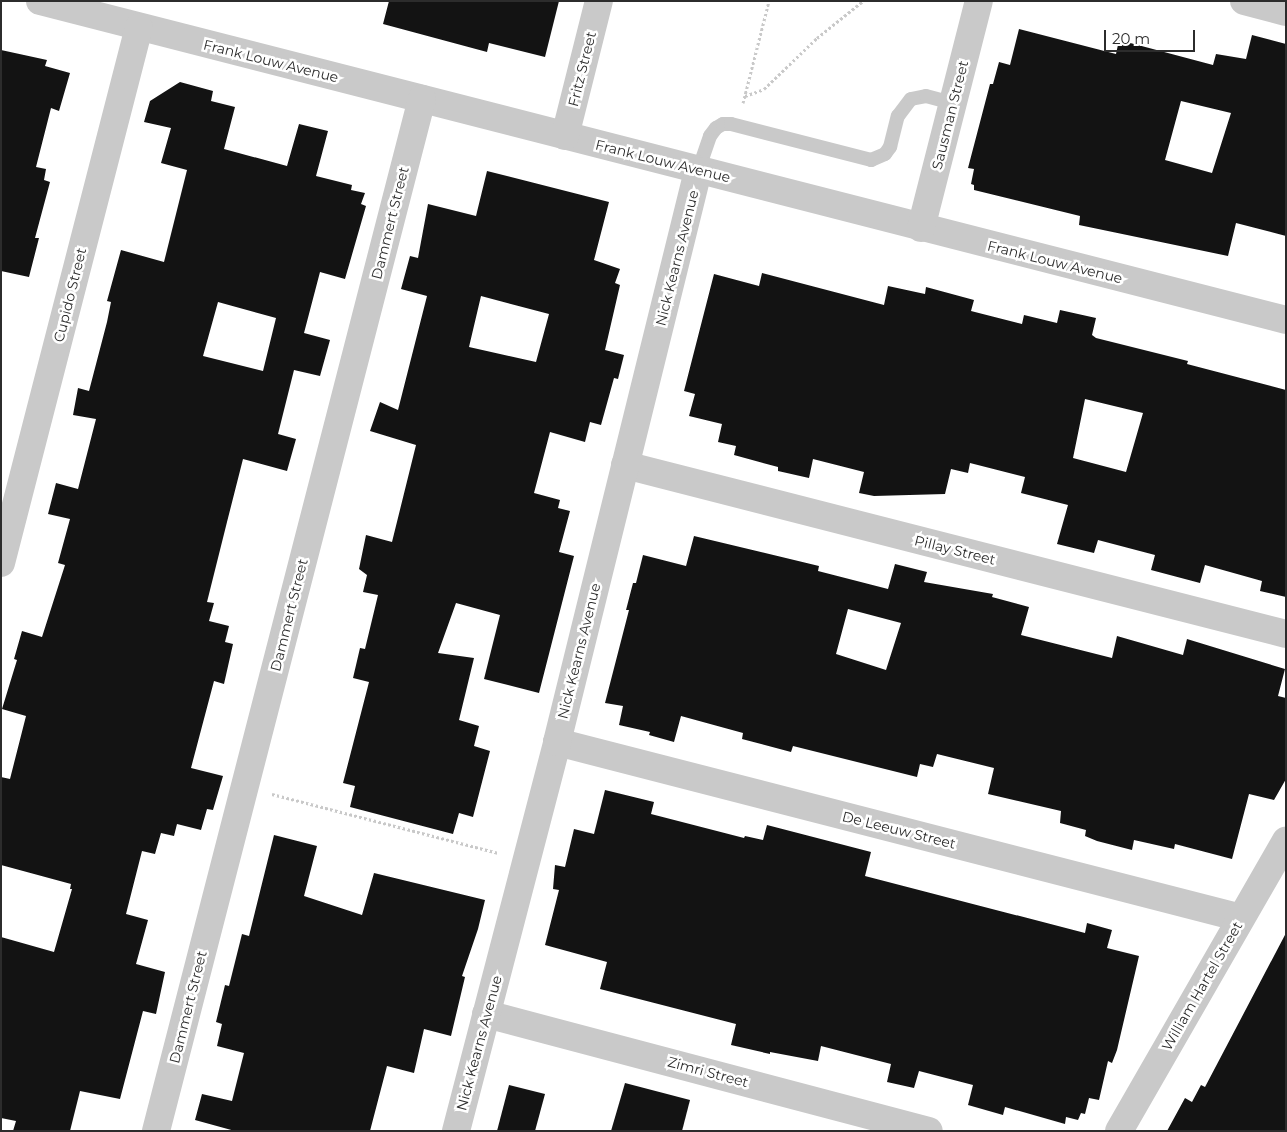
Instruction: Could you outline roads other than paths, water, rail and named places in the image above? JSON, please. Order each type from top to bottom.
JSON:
[{"type":"street","name":"Frank Louw Avenue","points":[[40,1],[1286,320]]},
{"type":"street","name":"Fritz Street","points":[[565,136],[599,1]]},
{"type":"street","name":"Sausman Street","points":[[921,228],[979,1]]},
{"type":"street","points":[[1244,1],[1286,12]]},
{"type":"street","name":"Cupido Street","points":[[1,564],[139,27]]},
{"type":"street","name":"Dammert Street","points":[[156,1131],[422,100]]},
{"type":"street","name":"Nick Kearns Avenue","points":[[456,1131],[557,742],[698,171]]},
{"type":"street","name":"Pillay Street","points":[[625,465],[1286,634]]},
{"type":"street","name":"De Leeuw Street","points":[[557,742],[1241,918]]},
{"type":"street","name":"William Hartel Street","points":[[1119,1131],[1286,841]]},
{"type":"street","name":"Zimri Street","points":[[486,1014],[929,1131]]},
{"type":"lane","points":[[698,171],[706,145],[716,128],[723,124],[871,160],[885,154],[890,147],[898,116],[911,99],[926,96],[953,103]]}]
